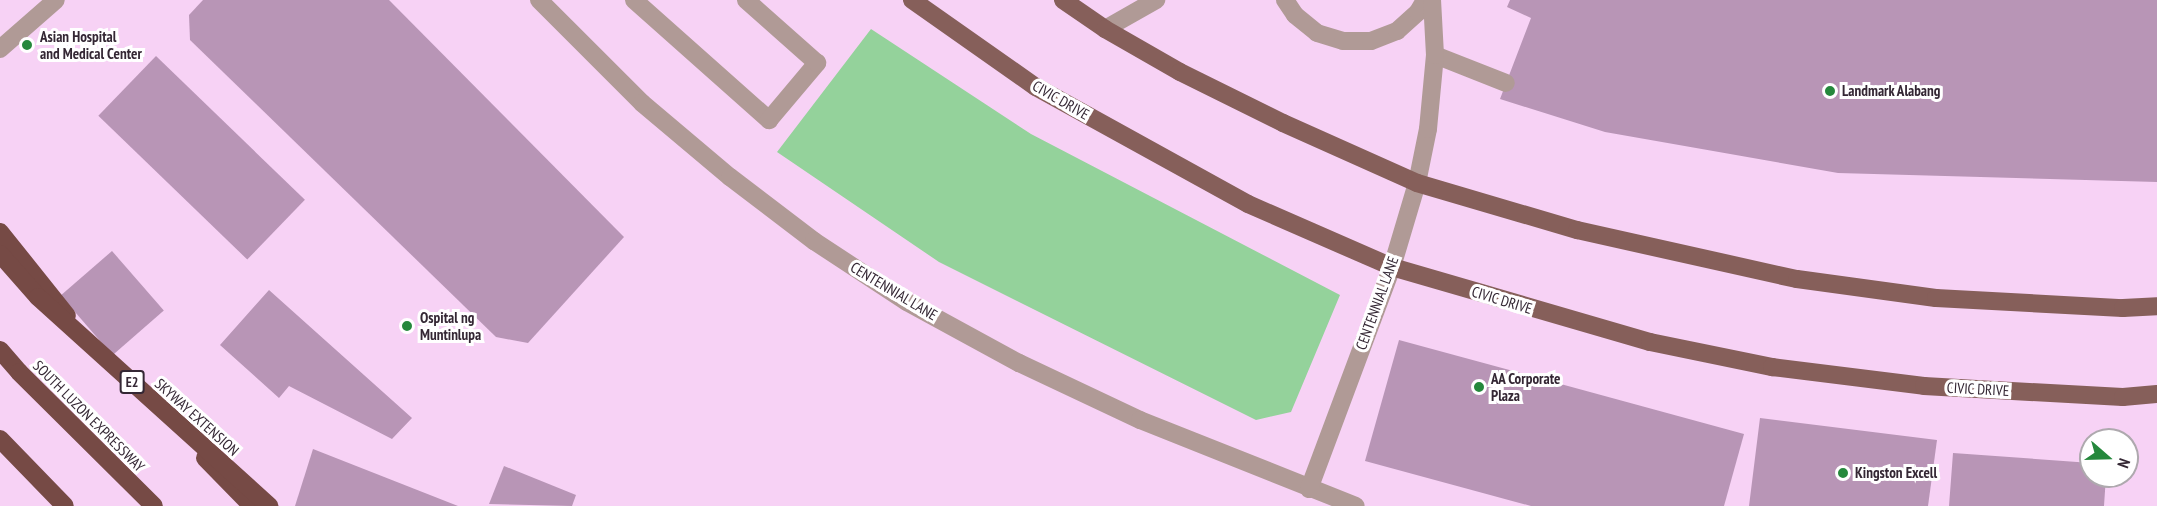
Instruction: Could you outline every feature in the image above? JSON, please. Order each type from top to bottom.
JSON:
[{"type":"highway","points":[[0,232],[79,332],[252,506]]},
{"type":"highway","name":"SKYWAY EXTENSION","points":[[0,254],[38,297],[269,506]]},
{"type":"highway","name":"SOUTH LUZON EXPRESSWAY","points":[[0,350],[19,372],[154,506]]},
{"type":"highway","points":[[0,439],[66,506]]},
{"type":"main road","name":"CIVIC DRIVE","points":[[912,0],[1036,87],[1248,204],[1392,267],[1650,342],[1772,367],[1924,386],[2123,397],[2157,394]]},
{"type":"main road","points":[[1063,0],[1105,29],[1180,72],[1417,183],[1577,230],[1797,279],[1936,298],[2124,308],[2157,306]]},
{"type":"street","points":[[0,49],[57,0]]},
{"type":"street","name":"CENTENNIAL LANE","points":[[539,0],[642,103],[730,177],[814,242],[907,302],[1019,363],[1130,415],[1356,506]]},
{"type":"street","points":[[634,0],[769,120],[817,63],[746,0]]},
{"type":"street","points":[[1105,29],[1156,0]]},
{"type":"street","points":[[1285,0],[1295,15],[1317,33],[1343,41],[1371,41],[1397,31],[1418,12],[1425,0]]},
{"type":"street","name":"CENTENNIAL LANE","points":[[1309,489],[1392,267],[1417,183],[1428,129],[1435,55],[1432,0]]},
{"type":"street","points":[[1435,55],[1506,83]]},
{"type":"green space","points":[[871,29],[1031,134],[1340,295],[1291,412],[1256,420],[939,262],[777,152]]},
{"type":"building","points":[[203,0],[389,0],[624,237],[528,343],[496,337],[190,40],[189,15]]},
{"type":"building","name":"Landmark Alabang","points":[[1510,0],[2157,0],[2157,182],[1838,173],[1605,132],[1500,99],[1531,18],[1507,7]]},
{"type":"building","points":[[156,56],[305,200],[247,259],[98,116]]},
{"type":"building","points":[[112,251],[164,311],[113,355],[61,296]]},
{"type":"building","points":[[269,290],[412,418],[392,439],[289,386],[279,398],[220,345]]},
{"type":"building","name":"AA Corporate Plaza","points":[[1399,340],[1744,434],[1724,506],[1531,506],[1365,461]]},
{"type":"building","name":"Kingston Excell","points":[[1760,418],[1937,440],[1928,506],[1749,506]]},
{"type":"building","points":[[313,449],[458,506],[295,506]]},
{"type":"building","points":[[1953,453],[2079,462],[2079,488],[2105,488],[2104,506],[1949,506]]},
{"type":"building","points":[[504,466],[576,495],[572,506],[489,504]]},
{"type":"place","name":"Asian Hospital and Medical Center","points":[[27,45]]},
{"type":"place","name":"Landmark Alabang","points":[[1830,91]]},
{"type":"place","name":"Ospital ng Muntinlupa","points":[[407,326]]},
{"type":"place","name":"AA Corporate Plaza","points":[[1479,387]]},
{"type":"place","name":"Kingston Excell","points":[[1843,473]]}]
